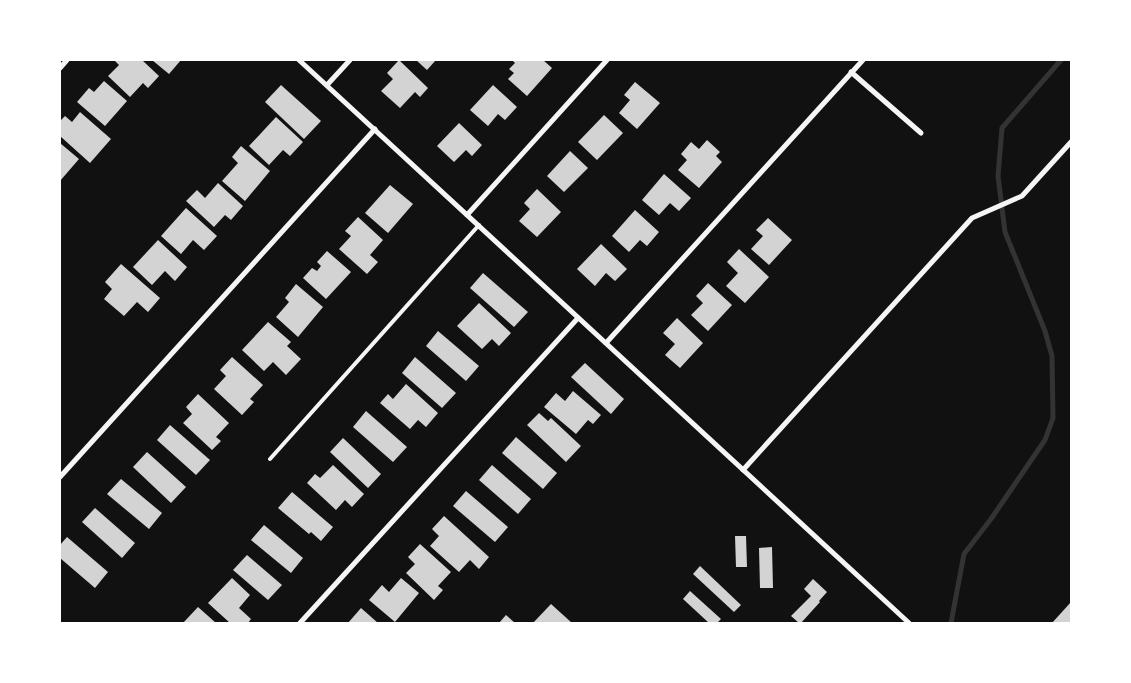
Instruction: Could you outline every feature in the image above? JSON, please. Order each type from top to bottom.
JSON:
[{"type":"street","points":[[60,68],[67,60]]},
{"type":"street","points":[[299,60],[909,623]]},
{"type":"street","points":[[327,85],[350,60]]},
{"type":"street","points":[[467,215],[607,60]]},
{"type":"street","points":[[606,343],[863,60]]},
{"type":"street","points":[[851,72],[921,133]]},
{"type":"street","points":[[60,477],[375,129]]},
{"type":"street","points":[[743,470],[972,218],[1022,196],[1071,142]]},
{"type":"street","points":[[300,623],[578,318]]},
{"type":"lane","points":[[270,459],[479,226]]},
{"type":"building","points":[[116,60],[142,60],[159,76],[148,88],[143,83],[130,97],[108,76],[119,65]]},
{"type":"building","points":[[152,60],[181,60],[169,74]]},
{"type":"building","points":[[399,60],[428,88],[420,97],[415,92],[400,108],[381,91],[393,79],[387,73]]},
{"type":"building","points":[[416,60],[436,60],[427,70]]},
{"type":"building","points":[[512,60],[543,60],[552,68],[527,96],[508,79],[514,73],[509,69],[515,63]]},
{"type":"building","points":[[104,81],[127,101],[105,126],[77,102],[89,88],[94,92]]},
{"type":"building","points":[[635,82],[660,103],[637,129],[619,113],[630,100],[624,95]]},
{"type":"building","points":[[281,85],[321,121],[304,139],[265,102]]},
{"type":"building","points":[[493,85],[517,107],[505,120],[498,114],[488,126],[470,110]]},
{"type":"building","points":[[80,112],[111,139],[90,163],[60,136],[60,121],[65,116],[72,122]]},
{"type":"building","points":[[604,115],[623,133],[597,160],[578,142]]},
{"type":"building","points":[[276,117],[303,142],[290,156],[283,150],[269,165],[249,146]]},
{"type":"building","points":[[459,123],[482,145],[472,156],[466,150],[454,162],[437,146]]},
{"type":"building","points":[[707,140],[720,152],[716,156],[722,162],[699,188],[678,170],[687,160],[681,154],[691,142],[699,149]]},
{"type":"building","points":[[60,143],[79,159],[60,181]]},
{"type":"building","points":[[241,146],[270,171],[245,201],[222,181],[238,163],[232,157]]},
{"type":"building","points":[[570,151],[588,168],[564,192],[547,176]]},
{"type":"building","points":[[664,174],[691,198],[679,211],[670,203],[659,215],[642,200]]},
{"type":"building","points":[[218,183],[243,206],[231,220],[225,215],[214,227],[186,201],[197,190],[205,198]]},
{"type":"building","points":[[390,185],[413,204],[388,233],[365,213]]},
{"type":"building","points":[[537,189],[561,212],[537,237],[519,221],[530,209],[524,203]]},
{"type":"building","points":[[186,208],[217,236],[204,250],[193,240],[181,254],[161,236]]},
{"type":"building","points":[[635,210],[659,232],[647,246],[640,240],[629,252],[612,236]]},
{"type":"building","points":[[358,217],[383,240],[370,255],[378,262],[367,274],[339,249],[351,236],[345,231]]},
{"type":"building","points":[[768,218],[792,240],[769,265],[751,249],[763,236],[756,230]]},
{"type":"building","points":[[158,240],[187,267],[175,281],[165,271],[152,285],[133,267]]},
{"type":"building","points":[[601,244],[627,269],[615,281],[606,273],[595,286],[577,269]]},
{"type":"building","points":[[739,249],[769,277],[745,303],[726,286],[738,273],[727,262]]},
{"type":"building","points":[[327,251],[351,272],[326,299],[303,278],[312,268],[317,271],[321,266],[317,262]]},
{"type":"building","points":[[121,264],[160,298],[148,312],[137,302],[124,316],[104,299],[112,289],[105,282]]},
{"type":"building","points":[[483,273],[528,312],[514,327],[470,288]]},
{"type":"building","points":[[708,283],[732,305],[708,331],[691,315],[703,303],[696,296]]},
{"type":"building","points":[[296,284],[323,307],[298,337],[276,317],[289,302],[285,298]]},
{"type":"building","points":[[479,303],[511,333],[499,346],[492,339],[482,349],[457,326]]},
{"type":"building","points":[[677,318],[703,343],[680,368],[665,355],[675,344],[663,333]]},
{"type":"building","points":[[268,322],[291,342],[287,346],[301,359],[286,375],[273,362],[264,371],[242,350]]},
{"type":"building","points":[[438,331],[479,366],[466,381],[426,346]]},
{"type":"building","points":[[232,357],[263,385],[250,399],[254,402],[242,415],[214,389],[226,376],[220,370]]},
{"type":"building","points":[[415,357],[456,393],[442,408],[402,373]]},
{"type":"building","points":[[585,363],[624,399],[611,414],[571,377]]},
{"type":"building","points":[[406,384],[438,413],[426,427],[418,420],[410,429],[380,403],[388,394],[393,399]]},
{"type":"building","points":[[573,391],[601,415],[593,424],[588,420],[576,434],[544,407],[556,393],[565,401]]},
{"type":"building","points":[[198,394],[229,423],[216,437],[221,441],[212,450],[183,423],[192,414],[186,407]]},
{"type":"building","points":[[366,411],[407,447],[393,462],[353,427]]},
{"type":"building","points":[[539,413],[548,421],[551,418],[581,446],[566,462],[527,425]]},
{"type":"building","points":[[170,425],[210,460],[196,475],[157,440]]},
{"type":"building","points":[[516,437],[557,473],[543,489],[502,453]]},
{"type":"building","points":[[343,438],[381,474],[368,488],[330,452]]},
{"type":"building","points":[[147,452],[186,487],[171,503],[133,467]]},
{"type":"building","points":[[333,465],[364,494],[352,507],[345,500],[336,510],[307,483],[315,474],[320,478]]},
{"type":"building","points":[[492,465],[531,499],[518,514],[479,480]]},
{"type":"building","points":[[121,479],[162,513],[149,529],[107,494]]},
{"type":"building","points":[[466,491],[508,527],[495,542],[453,506]]},
{"type":"building","points":[[292,492],[333,527],[321,541],[311,532],[309,534],[278,508]]},
{"type":"building","points":[[95,508],[135,543],[122,558],[82,522]]},
{"type":"building","points":[[444,516],[489,557],[479,569],[470,560],[459,572],[430,546],[439,536],[432,529]]},
{"type":"building","points":[[264,525],[303,558],[291,573],[251,540]]},
{"type":"building","points":[[735,536],[746,536],[747,567],[736,567]]},
{"type":"building","points":[[67,537],[108,572],[95,588],[60,558],[60,545]]},
{"type":"building","points":[[420,544],[451,572],[438,586],[443,590],[434,600],[406,573],[415,564],[408,557]]},
{"type":"building","points":[[772,547],[773,588],[760,588],[759,548]]},
{"type":"building","points":[[247,555],[282,585],[268,600],[233,570]]},
{"type":"building","points":[[700,566],[741,605],[734,612],[693,574]]},
{"type":"building","points":[[232,578],[250,595],[239,608],[251,619],[248,623],[230,623],[208,603]]},
{"type":"building","points":[[401,578],[419,593],[395,622],[369,600],[382,585],[389,592]]},
{"type":"building","points":[[813,579],[827,592],[820,602],[799,623],[791,616],[811,596],[804,589]]},
{"type":"building","points":[[690,591],[721,619],[717,623],[709,623],[683,599]]},
{"type":"building","points":[[1071,602],[1071,623],[1052,623]]},
{"type":"building","points":[[551,604],[572,623],[533,623]]},
{"type":"building","points":[[198,607],[216,623],[183,623]]},
{"type":"building","points":[[361,608],[378,623],[348,623]]},
{"type":"building","points":[[506,615],[515,623],[499,623]]},
{"type":"waterway","points":[[951,623],[964,554],[991,519],[1045,440],[1053,418],[1052,356],[1045,331],[1005,232],[998,176],[1002,128],[1061,60]]}]
